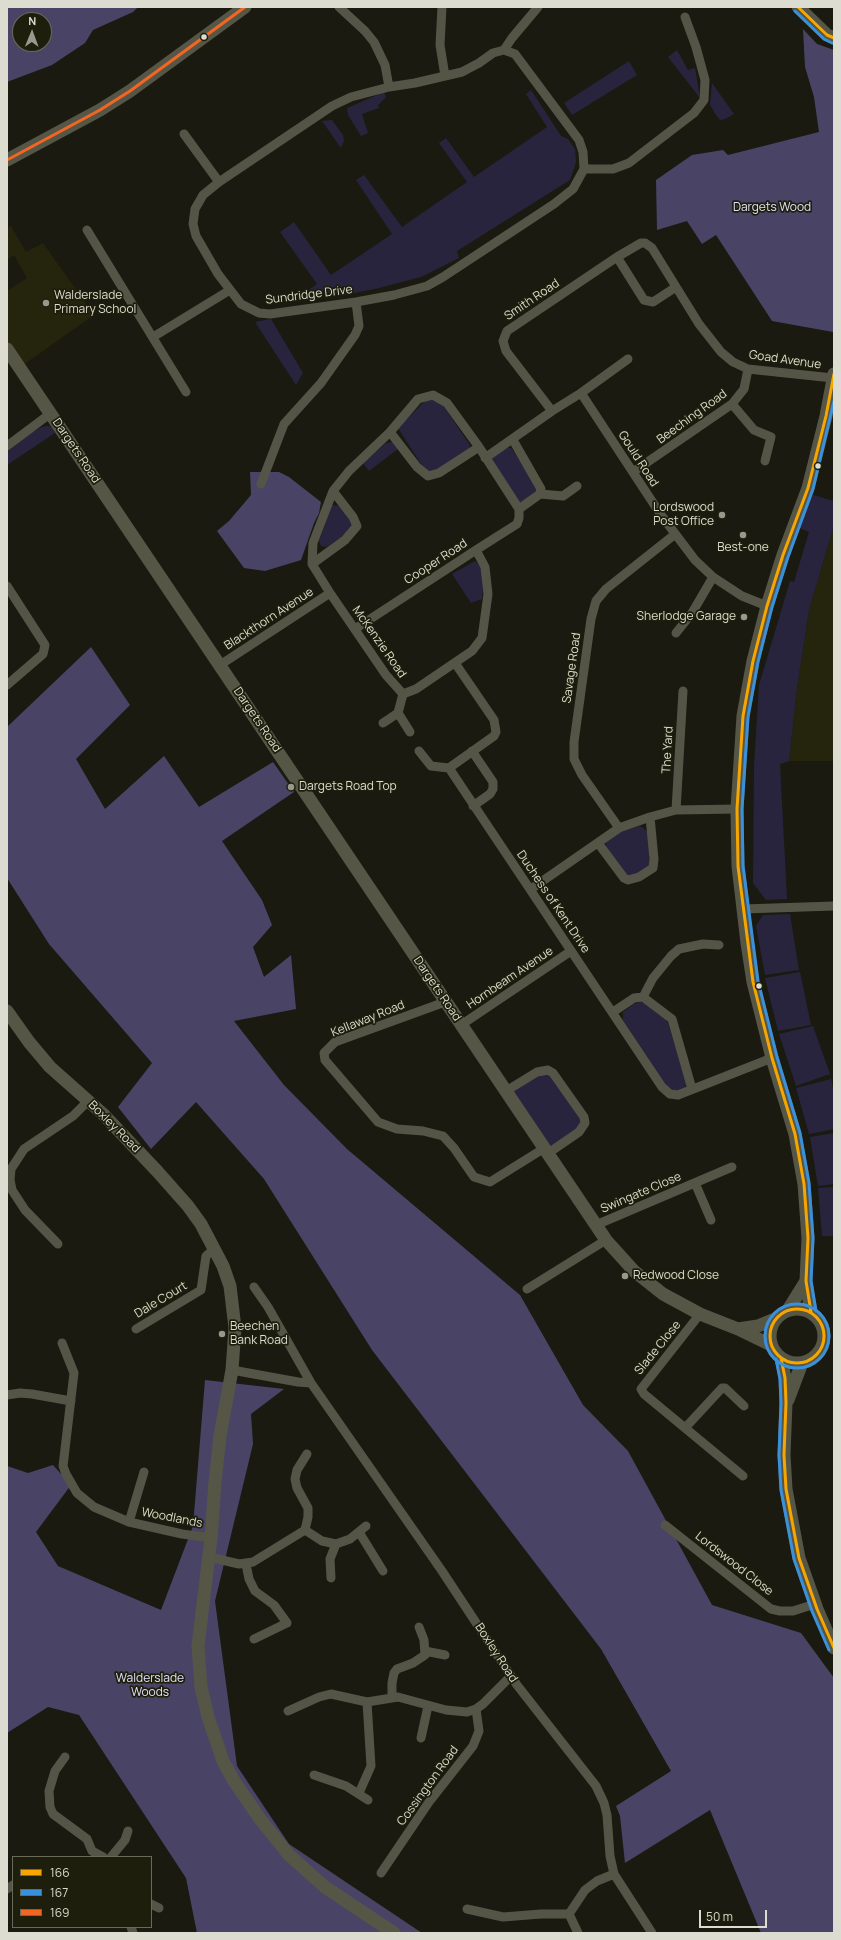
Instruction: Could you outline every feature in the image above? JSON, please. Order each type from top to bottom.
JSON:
[{"type":"street","points":[[7,160],[100,110],[130,91],[245,7]]},
{"type":"street","points":[[339,7],[365,31],[374,42],[385,65],[390,86]]},
{"type":"street","points":[[442,7],[440,45],[445,76]]},
{"type":"street","points":[[538,7],[504,50],[515,54],[578,140],[583,152],[584,169],[612,169],[628,163],[694,113],[704,100],[705,80],[696,47],[685,17]]},
{"type":"street","points":[[798,7],[827,35],[834,38]]},
{"type":"street","name":"Sundridge Drive","points":[[504,50],[493,53],[479,63],[462,72],[415,83],[390,86],[351,97],[332,106],[219,182],[203,195],[195,209],[193,224],[196,236],[230,290],[242,304],[259,313],[276,313],[356,302],[420,288],[443,278],[554,204],[573,189],[584,169]]},
{"type":"street","points":[[184,134],[219,182]]},
{"type":"street","points":[[87,230],[186,392]]},
{"type":"street","name":"Smith Road","points":[[552,411],[506,351],[503,341],[507,331],[617,257],[641,243],[645,243],[652,248]]},
{"type":"street","name":"Goad Avenue","points":[[652,248],[699,324],[721,352],[733,362],[748,369],[834,376]]},
{"type":"street","points":[[617,257],[644,300],[653,302],[676,288]]},
{"type":"street","points":[[153,337],[230,290]]},
{"type":"street","points":[[261,484],[284,424],[321,382],[355,335],[359,326],[356,302]]},
{"type":"street","name":"Dargets Road","points":[[7,349],[606,1240],[634,1271],[647,1283],[663,1294],[700,1314],[738,1329],[771,1345]]},
{"type":"street","points":[[485,458],[513,440],[552,411],[581,393],[628,358]]},
{"type":"street","name":"Beeching Road","points":[[633,472],[732,404],[744,389],[748,369]]},
{"type":"street","points":[[811,1312],[806,1281],[808,1238],[803,1178],[795,1134],[772,1058],[753,982],[738,866],[737,808],[743,716],[753,661],[782,556],[808,488],[826,416],[834,376]]},
{"type":"street","name":"Gould Road","points":[[581,393],[674,535],[713,577],[742,596],[767,606]]},
{"type":"street","points":[[312,564],[313,543],[333,491],[349,470],[390,432],[418,399],[433,395],[447,403],[479,447],[519,509],[540,494],[563,496],[577,486]]},
{"type":"street","points":[[732,404],[754,430],[772,432],[766,460]]},
{"type":"street","points":[[7,446],[51,413]]},
{"type":"street","points":[[390,432],[417,467],[428,476],[439,473],[479,447]]},
{"type":"street","points":[[513,440],[540,485],[540,494]]},
{"type":"street","points":[[312,564],[346,540],[356,526],[353,517],[333,491]]},
{"type":"street","name":"Cooper Road","points":[[356,629],[517,524],[519,509]]},
{"type":"street","name":"Savage Road","points":[[619,828],[582,775],[574,759],[574,742],[591,619],[596,601],[606,589],[674,535]]},
{"type":"street","name":"McKenzie Road","points":[[312,564],[386,675],[402,694],[416,689],[455,663],[472,651],[482,638],[488,594],[485,567],[476,550]]},
{"type":"street","points":[[676,633],[692,613],[713,577]]},
{"type":"street","points":[[7,586],[45,645],[43,654],[7,684]]},
{"type":"street","name":"Blackthorn Avenue","points":[[220,665],[330,592]]},
{"type":"street","points":[[419,751],[431,766],[449,768],[494,736],[497,727],[455,663]]},
{"type":"street","name":"The Yard","points":[[676,810],[683,691]]},
{"type":"street","points":[[402,694],[398,713],[410,732]]},
{"type":"street","points":[[383,723],[398,713]]},
{"type":"street","points":[[472,751],[493,782],[493,789],[490,794],[473,806]]},
{"type":"street","name":"Duchess of Kent Drive","points":[[449,768],[662,1087],[670,1094],[678,1095],[772,1058]]},
{"type":"street","points":[[531,889],[619,828],[676,810],[737,808]]},
{"type":"street","points":[[598,843],[624,878],[628,880],[639,877],[653,868],[654,859],[650,817]]},
{"type":"street","points":[[743,909],[834,906]]},
{"type":"street","points":[[644,997],[652,978],[679,949],[702,944],[719,945]]},
{"type":"street","name":"Hornbeam Avenue","points":[[461,1025],[571,951]]},
{"type":"street","points":[[613,1012],[634,998],[644,997],[672,1019],[692,1089]]},
{"type":"street","name":"Kellaway Road","points":[[445,1002],[336,1042],[324,1053],[325,1060],[378,1122],[397,1129],[423,1131],[443,1136],[454,1148],[474,1177],[490,1182],[545,1151]]},
{"type":"street","name":"Boxley Road","points":[[7,1011],[43,1059],[88,1101],[158,1171],[188,1206],[201,1224],[215,1248]]},
{"type":"street","points":[[506,1091],[537,1072],[548,1070],[553,1073],[584,1117],[585,1123],[579,1132],[545,1151]]},
{"type":"street","points":[[58,1244],[25,1210],[12,1190],[9,1169],[24,1149],[72,1116],[88,1101]]},
{"type":"street","name":"Swingate Close","points":[[596,1224],[732,1167]]},
{"type":"street","name":"Swingate Close","points":[[695,1183],[711,1220]]},
{"type":"street","points":[[527,1289],[606,1240]]},
{"type":"street","points":[[215,1248],[230,1286],[235,1328],[232,1370],[220,1436],[211,1538],[198,1646],[199,1664],[208,1718],[223,1761],[234,1781],[260,1819],[289,1856],[325,1886],[394,1933]]},
{"type":"street","name":"Dale Court","points":[[136,1329],[201,1290],[206,1256],[215,1248]]},
{"type":"street","points":[[738,1329],[758,1326],[775,1319],[788,1310],[806,1281]]},
{"type":"street","name":"Boxley Road","points":[[254,1286],[268,1307],[311,1383],[455,1591],[511,1676],[601,1794],[607,1815],[610,1856],[614,1874],[652,1933]]},
{"type":"street","points":[[781,1358],[791,1362],[802,1363],[816,1355],[821,1349],[824,1339],[829,1332],[819,1319],[811,1312],[800,1308],[788,1310]]},
{"type":"street","name":"Slade Close","points":[[700,1314],[641,1389],[644,1394],[743,1476]]},
{"type":"street","points":[[775,1319],[770,1327],[769,1336],[771,1345],[781,1358],[785,1378],[786,1403],[784,1455],[786,1489],[799,1558],[815,1604],[834,1648]]},
{"type":"street","name":"Woodlands","points":[[62,1343],[74,1373],[63,1458],[66,1474],[77,1493],[94,1507],[129,1522],[182,1534],[211,1538]]},
{"type":"street","points":[[821,1349],[834,1346]]},
{"type":"street","points":[[786,1403],[802,1363]]},
{"type":"street","points":[[232,1370],[311,1383]]},
{"type":"street","points":[[685,1428],[722,1388],[725,1388],[744,1406]]},
{"type":"street","points":[[7,1395],[26,1394],[71,1401]]},
{"type":"street","points":[[209,1557],[232,1563],[246,1564],[260,1559],[305,1530],[308,1517],[308,1508],[297,1488],[295,1479],[297,1470],[307,1454]]},
{"type":"street","name":"Woodlands","points":[[129,1522],[144,1472]]},
{"type":"street","name":"Lordswood Close","points":[[664,1525],[771,1609],[793,1611],[815,1604]]},
{"type":"street","points":[[305,1530],[322,1541],[336,1544],[350,1539],[366,1526]]},
{"type":"street","points":[[359,1532],[383,1571]]},
{"type":"street","points":[[331,1578],[330,1560],[336,1544]]},
{"type":"street","points":[[246,1564],[249,1579],[255,1591],[274,1605],[287,1623],[254,1639]]},
{"type":"street","points":[[392,1697],[394,1673],[397,1669],[421,1658],[425,1651],[424,1640],[419,1627]]},
{"type":"street","points":[[425,1651],[445,1656]]},
{"type":"street","points":[[288,1711],[325,1695],[331,1694],[367,1702],[392,1697],[404,1698],[428,1706],[455,1712],[476,1709],[511,1676]]},
{"type":"street","points":[[359,1793],[371,1766],[367,1702]]},
{"type":"street","points":[[421,1738],[428,1706]]},
{"type":"street","name":"Cossington Road","points":[[381,1873],[429,1802],[473,1746],[479,1731],[476,1709]]},
{"type":"street","points":[[65,1757],[55,1771],[50,1791],[50,1807],[53,1814],[87,1839],[92,1851],[101,1856]]},
{"type":"street","points":[[314,1775],[359,1793],[368,1800]]},
{"type":"street","points":[[112,1856],[125,1840],[128,1831]]},
{"type":"street","points":[[85,1856],[92,1851]]},
{"type":"street","points":[[569,1914],[585,1890],[597,1881],[614,1874]]},
{"type":"street","points":[[467,1909],[503,1917],[569,1914]]},
{"type":"street","points":[[569,1914],[578,1933]]},
{"type":"shaded area","points":[[677,50],[688,70],[695,68],[700,98],[668,57]]},
{"type":"shaded area","points":[[629,61],[637,75],[572,115],[564,103]]},
{"type":"shaded area","points":[[712,83],[734,114],[725,119],[720,120],[710,105]]},
{"type":"shaded area","points":[[531,90],[561,136],[568,139],[575,149],[576,162],[570,180],[457,251],[459,258],[421,277],[379,288],[339,296],[325,292],[302,295],[317,284],[280,232],[294,222],[331,275],[392,234],[356,180],[364,175],[402,227],[467,182],[439,143],[446,138],[474,177],[547,127],[526,94]]},
{"type":"shaded area","points":[[384,92],[386,97],[378,105],[379,108],[362,114],[368,133],[361,136],[348,115],[347,108]]},
{"type":"shaded area","points":[[332,120],[343,135],[344,141],[341,148],[322,121]]},
{"type":"shaded area","name":"Walderslade Primary School","points":[[11,226],[26,252],[43,243],[94,315],[23,365],[7,341],[7,291],[27,278],[14,255],[7,260],[7,228]]},
{"type":"shaded area","points":[[271,319],[303,373],[296,385],[255,322]]},
{"type":"shaded area","points":[[435,399],[442,404],[470,445],[470,451],[439,471],[426,472],[398,428],[426,400]]},
{"type":"shaded area","points":[[47,426],[52,427],[55,433],[7,465],[7,452],[32,432]]},
{"type":"shaded area","points":[[392,442],[398,449],[369,471],[363,463],[386,443]]},
{"type":"shaded area","points":[[507,448],[511,448],[537,484],[539,490],[522,502],[517,502],[492,460],[493,455]]},
{"type":"shaded area","points":[[813,495],[834,501],[834,525],[809,610],[797,688],[789,761],[780,764],[787,899],[766,900],[753,883],[754,766],[759,685],[790,581],[794,582],[809,532],[797,527]]},
{"type":"shaded area","points":[[332,505],[341,506],[353,525],[350,531],[331,544],[326,547],[321,546],[319,541]]},
{"type":"shaded area","points":[[834,525],[834,761],[789,761],[797,688],[809,610]]},
{"type":"shaded area","points":[[475,561],[482,568],[484,578],[482,599],[471,603],[452,574]]},
{"type":"shaded area","points":[[640,826],[647,831],[649,840],[649,868],[636,875],[626,875],[606,847],[606,842],[615,834]]},
{"type":"shaded area","points":[[790,914],[799,970],[765,975],[756,926],[763,915]]},
{"type":"shaded area","points":[[800,972],[811,1025],[778,1031],[765,978]]},
{"type":"shaded area","points":[[640,1002],[646,1003],[664,1017],[668,1023],[687,1083],[685,1088],[675,1091],[666,1085],[623,1020],[623,1012],[634,1004]]},
{"type":"shaded area","points":[[813,1026],[830,1074],[796,1086],[779,1034]]},
{"type":"shaded area","points":[[548,1070],[585,1123],[547,1154],[506,1091]]},
{"type":"shaded area","points":[[831,1079],[834,1093],[834,1129],[809,1134],[796,1088]]},
{"type":"shaded area","points":[[834,1133],[834,1184],[818,1186],[810,1137]]},
{"type":"shaded area","points":[[834,1187],[834,1236],[822,1236],[818,1188]]},
{"type":"green space","points":[[7,7],[138,7],[133,12],[93,30],[85,43],[52,65],[7,82]]},
{"type":"green space","name":"Dargets Wood","points":[[803,29],[817,44],[834,50],[833,332],[772,321],[716,235],[702,244],[687,221],[657,230],[656,180],[692,155],[723,150],[728,155],[819,132],[814,97],[805,67]]},
{"type":"green space","points":[[250,472],[279,472],[289,477],[321,502],[319,513],[301,560],[265,571],[244,568],[217,531],[229,521],[251,495]]},
{"type":"green space","points":[[91,647],[130,705],[76,759],[105,809],[164,756],[199,807],[273,762],[294,792],[222,841],[262,900],[272,925],[253,947],[264,977],[291,955],[296,1009],[234,1021],[284,1085],[347,1149],[520,1295],[583,1405],[628,1451],[712,1605],[801,1633],[834,1678],[834,1933],[761,1933],[710,1810],[625,1863],[620,1816],[616,1806],[671,1771],[601,1649],[372,1350],[264,1179],[196,1102],[151,1149],[118,1107],[152,1063],[49,944],[7,878],[7,727]]},
{"type":"green space","name":"Walderslade Woods","points":[[205,1380],[284,1389],[251,1414],[253,1444],[215,1601],[237,1766],[289,1844],[422,1933],[197,1933],[186,1878],[79,1715],[48,1707],[7,1733],[7,1466],[28,1473],[53,1465],[71,1485],[36,1532],[58,1566],[161,1610],[193,1526]]},
{"type":"transit line","name":"169","points":[[7,160],[100,110],[130,91],[245,7]]},
{"type":"transit line","name":"166","points":[[798,7],[827,35],[834,38]]},
{"type":"transit line","name":"167","points":[[795,11],[824,39],[832,43]]},
{"type":"transit line","name":"166","points":[[811,1312],[806,1281],[808,1238],[804,1184],[795,1134],[772,1058],[753,982],[738,866],[737,809],[743,716],[753,661],[767,606],[783,555],[808,488],[826,416],[834,374]]},
{"type":"transit line","name":"167","points":[[816,1311],[811,1281],[813,1238],[809,1183],[800,1133],[777,1057],[758,981],[743,866],[742,809],[748,717],[758,662],[772,607],[788,557],[813,489],[834,401]]},
{"type":"transit line","name":"167","points":[[791,1304],[803,1304],[820,1313],[827,1324],[829,1336],[827,1348],[820,1359],[803,1368],[791,1368],[779,1363],[770,1354],[765,1342],[765,1330],[770,1318],[779,1309],[791,1304]]},
{"type":"transit line","name":"166","points":[[792,1309],[802,1309],[812,1313],[820,1321],[824,1331],[824,1336],[824,1341],[820,1351],[812,1359],[802,1363],[792,1363],[782,1359],[774,1351],[770,1341],[770,1331],[774,1321],[782,1313],[792,1309]]},
{"type":"transit line","name":"166","points":[[781,1358],[785,1378],[786,1403],[784,1455],[786,1489],[799,1558],[817,1609],[834,1648]]},
{"type":"transit line","name":"167","points":[[776,1359],[780,1379],[781,1403],[779,1455],[781,1490],[794,1559],[812,1611],[829,1650]]},
{"type":"place","name":"Walderslade Primary School","points":[[46,303]]},
{"type":"place","name":"Lordswood Post Office","points":[[722,515]]},
{"type":"place","name":"Best-one","points":[[743,535]]},
{"type":"place","name":"Sherlodge Garage","points":[[744,617]]},
{"type":"place","name":"Dargets Road Top","points":[[291,787]]},
{"type":"place","name":"Redwood Close","points":[[625,1276]]},
{"type":"place","name":"Beechen Bank Road","points":[[222,1334]]}]
